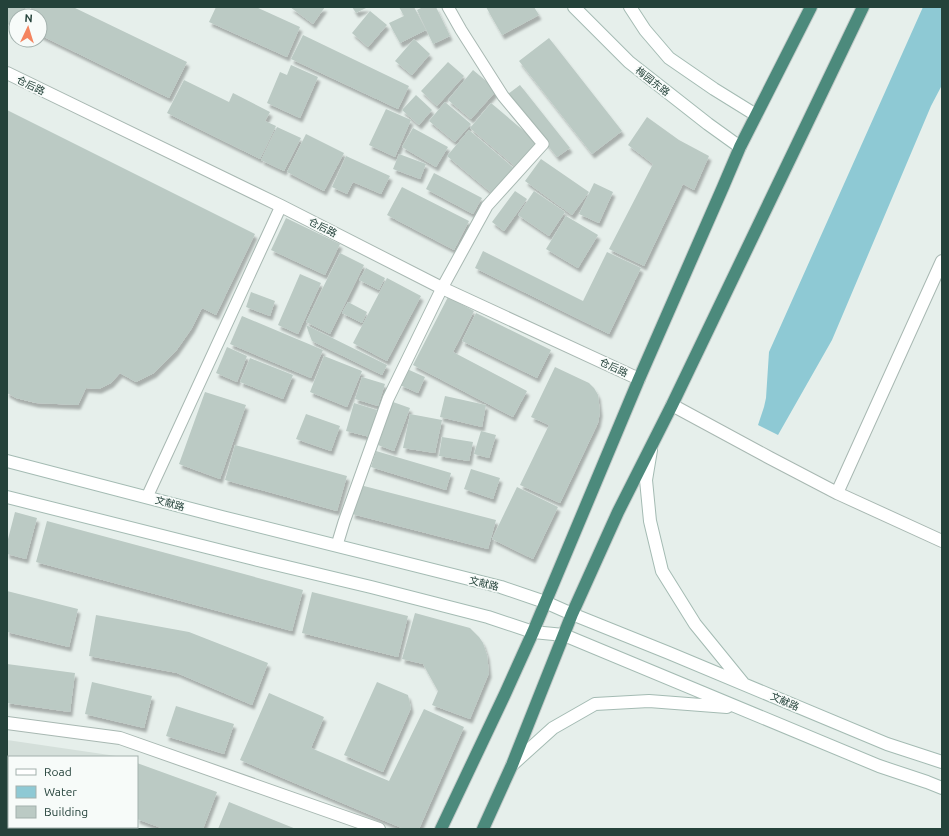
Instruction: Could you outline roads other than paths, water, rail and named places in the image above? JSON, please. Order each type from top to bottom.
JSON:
[{"type":"highway","points":[[441,829],[533,632],[639,379],[740,147],[811,7]]},
{"type":"highway","points":[[483,829],[512,765],[572,614],[618,512],[672,404],[863,7]]},
{"type":"main road","name":"梅园东路","points":[[574,7],[629,62],[740,147]]},
{"type":"main road","points":[[630,7],[645,30],[670,58],[714,89],[756,114]]},
{"type":"main road","name":"仓后路","points":[[7,73],[281,206],[442,288],[639,379]]},
{"type":"main road","points":[[837,494],[942,261]]},
{"type":"main road","points":[[672,404],[837,494],[942,541]]},
{"type":"main road","points":[[651,445],[646,480],[650,521],[662,571],[695,624],[744,684]]},
{"type":"main road","name":"文献路","points":[[7,461],[501,587],[545,602],[888,744],[942,762]]},
{"type":"main road","points":[[7,497],[481,615],[533,632],[564,635],[879,766],[942,788]]},
{"type":"main road","points":[[512,765],[553,728],[595,704],[649,701],[738,708]]},
{"type":"main road","points":[[7,723],[120,738],[380,829]]},
{"type":"lane","points":[[337,545],[388,399],[442,288],[487,206],[542,144],[503,96],[448,7]]},
{"type":"lane","points":[[147,497],[281,206]]},
{"type":"water","points":[[923,7],[942,7],[942,85],[931,106],[832,340],[778,435],[758,425],[766,398],[769,352]]}]
